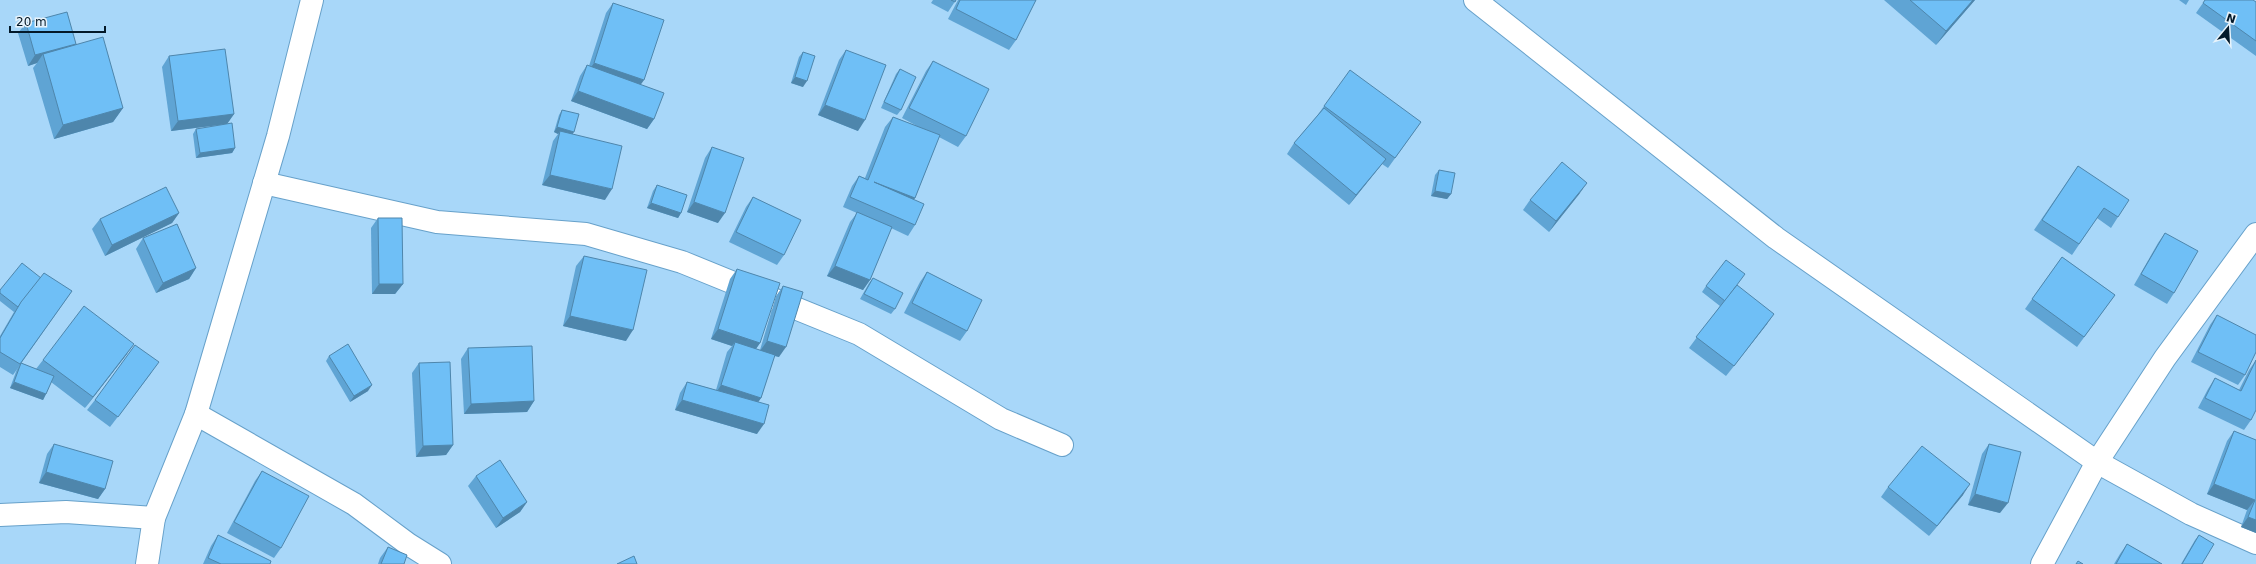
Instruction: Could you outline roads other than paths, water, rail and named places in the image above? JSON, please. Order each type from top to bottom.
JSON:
[{"type":"street","points":[[147,564],[154,518],[196,414],[278,136],[312,0]]},
{"type":"street","points":[[1475,0],[1776,238],[2097,462],[2192,514],[2256,543]]},
{"type":"street","points":[[264,183],[437,222],[586,234],[682,262],[859,334],[1001,419],[1062,445]]},
{"type":"street","points":[[2042,564],[2097,462],[2165,358],[2256,234]]},
{"type":"street","points":[[196,414],[354,504],[408,544],[440,564]]},
{"type":"street","points":[[0,515],[66,512],[154,518]]}]
